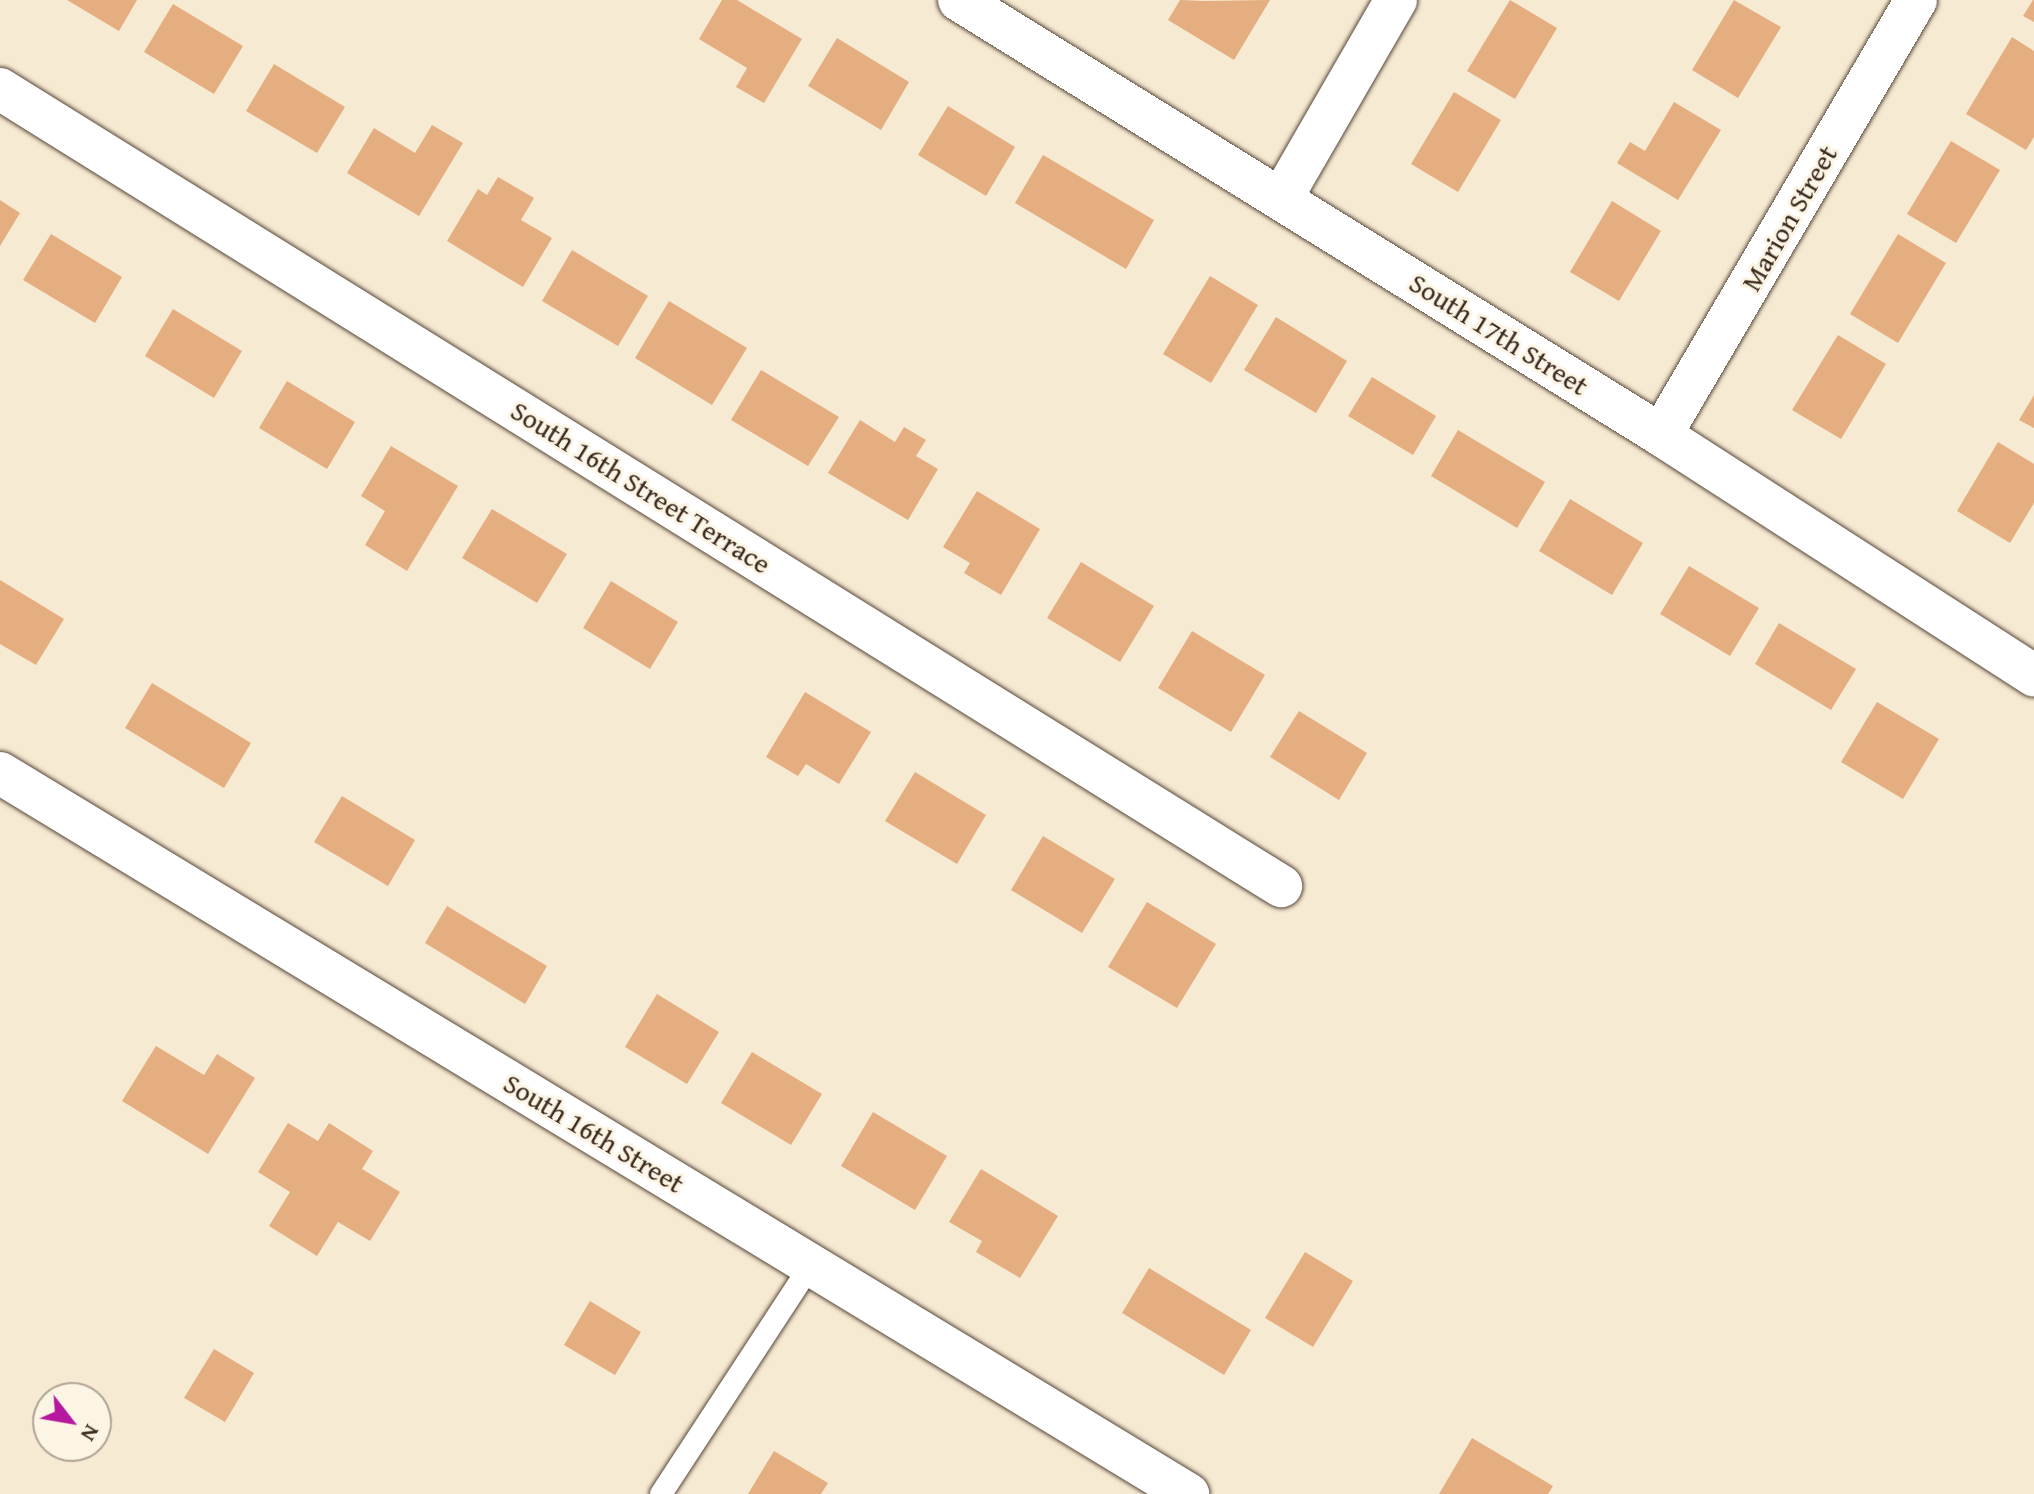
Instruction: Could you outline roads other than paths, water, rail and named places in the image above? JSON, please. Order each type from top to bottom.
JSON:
[{"type":"street","name":"South 17th Street","points":[[959,0],[1661,435],[2034,675]]},
{"type":"street","points":[[1281,199],[1396,0]]},
{"type":"street","name":"Marion Street","points":[[1661,435],[1916,0]]},
{"type":"street","name":"South 16th Street Terrace","points":[[0,89],[1281,886]]},
{"type":"street","name":"South 16th Street","points":[[0,773],[1188,1494]]},
{"type":"lane","points":[[661,1494],[811,1265]]}]
